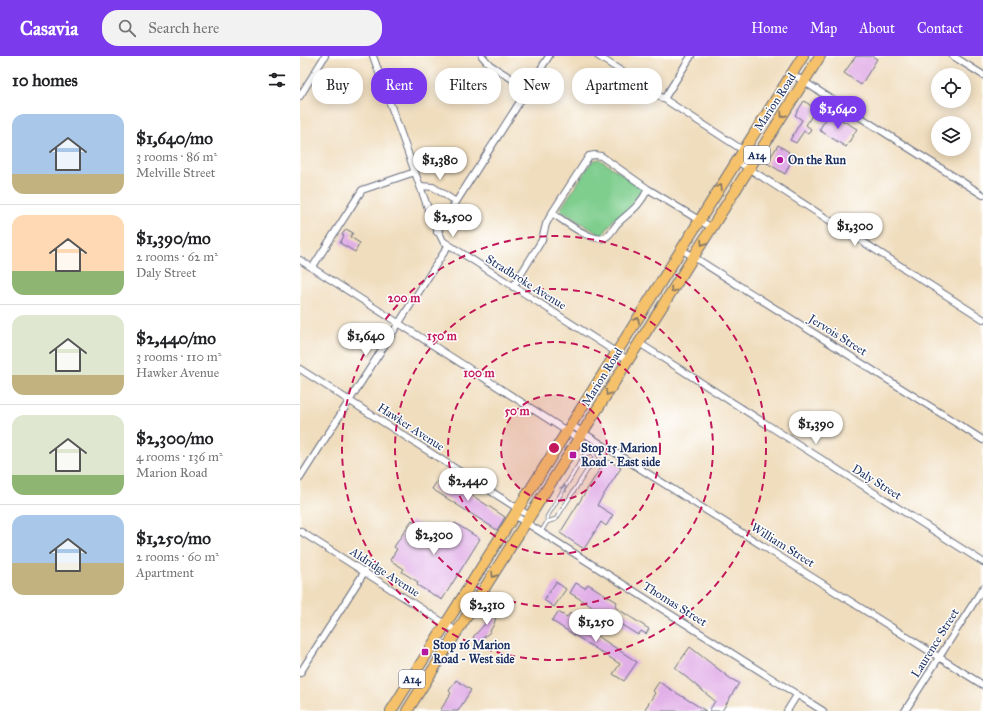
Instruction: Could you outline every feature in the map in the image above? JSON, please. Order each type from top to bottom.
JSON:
[{"type":"main road","name":"Marion Road","points":[[391,711],[803,56]]},
{"type":"main road","name":"Marion Road","points":[[407,711],[529,520],[638,343],[694,257],[820,56]]},
{"type":"street","points":[[300,96],[325,56]]},
{"type":"street","name":"Stradbroke Avenue","points":[[373,56],[437,232],[448,246],[628,360]]},
{"type":"street","points":[[482,56],[490,65],[509,77]]},
{"type":"street","points":[[541,68],[549,56]]},
{"type":"street","points":[[598,56],[755,158]]},
{"type":"street","points":[[664,99],[691,56]]},
{"type":"street","points":[[953,56],[983,75]]},
{"type":"street","points":[[792,74],[983,195]]},
{"type":"street","points":[[437,232],[518,104]]},
{"type":"street","points":[[513,287],[542,240],[546,224],[552,213],[589,156],[600,156],[648,189],[712,228]]},
{"type":"street","points":[[737,161],[983,319]]},
{"type":"street","points":[[312,268],[362,190],[414,172]]},
{"type":"street","points":[[420,186],[432,188],[456,202]]},
{"type":"street","points":[[552,213],[589,236],[598,239],[606,237],[618,223],[632,212],[642,200],[648,189]]},
{"type":"street","points":[[300,478],[448,246]]},
{"type":"street","name":"Jervois Street","points":[[681,249],[983,440]]},
{"type":"street","name":"William Street","points":[[300,260],[399,324],[581,436],[599,443],[983,685]]},
{"type":"street","name":"Daly Street","points":[[638,343],[983,562]]},
{"type":"street","name":"Hawker Avenue","points":[[300,369],[516,512]]},
{"type":"street","name":"Thomas Street","points":[[516,512],[529,520],[541,532],[823,711]]},
{"type":"street","name":"Aldridge Avenue","points":[[300,531],[365,571],[458,632]]},
{"type":"street","points":[[300,674],[365,571]]},
{"type":"street","name":"Laurence Street","points":[[905,711],[983,588]]},
{"type":"street","points":[[787,711],[797,695]]},
{"type":"lane","points":[[541,532],[547,522],[546,517],[585,454],[593,452],[599,443]]},
{"type":"lane","points":[[547,522],[556,519],[595,458],[593,452]]},
{"type":"green space","points":[[599,159],[643,188],[629,209],[614,219],[602,236],[560,210],[592,161]]},
{"type":"building","points":[[856,56],[872,56],[877,59],[861,85],[844,73]]},
{"type":"building","points":[[804,101],[816,109],[806,125],[811,129],[808,134],[804,131],[796,143],[790,140],[802,120],[795,115]]},
{"type":"building","points":[[830,113],[857,129],[846,147],[819,130]]},
{"type":"building","name":"On the Run","points":[[778,145],[789,152],[788,154],[793,157],[785,174],[767,163]]},
{"type":"building","points":[[346,229],[353,233],[350,237],[360,243],[355,252],[340,243],[344,236],[342,235]]},
{"type":"building","points":[[606,459],[621,468],[597,505],[613,515],[606,526],[601,522],[584,549],[560,533]]},
{"type":"building","points":[[441,475],[505,517],[497,530],[432,489]]},
{"type":"building","points":[[412,520],[445,540],[455,523],[480,539],[442,600],[417,585],[418,582],[402,572],[404,569],[390,560],[397,549],[394,547]]},
{"type":"building","points":[[556,582],[566,589],[554,607],[544,600]]},
{"type":"building","points":[[576,583],[585,588],[588,584],[617,602],[615,607],[649,629],[646,634],[641,631],[638,635],[570,593]]},
{"type":"building","points":[[491,608],[498,610],[494,624],[489,633],[477,643],[473,637],[487,622]]},
{"type":"building","points":[[558,612],[567,617],[570,613],[599,631],[596,635],[637,662],[624,681],[613,674],[620,664],[552,621]]},
{"type":"building","points":[[690,647],[731,679],[739,683],[722,711],[709,711],[715,701],[675,668]]},
{"type":"building","points":[[456,680],[471,690],[458,711],[440,711],[451,693],[449,691]]},
{"type":"building","points":[[659,682],[706,711],[648,711],[645,709],[655,693],[653,691]]},
{"type":"place","name":"On the Run","points":[[780,160]]},
{"type":"place","name":"Stop 15 Marion Road - East side","points":[[573,455]]},
{"type":"place","name":"Stop 16 Marion Road - West side","points":[[425,652]]}]
